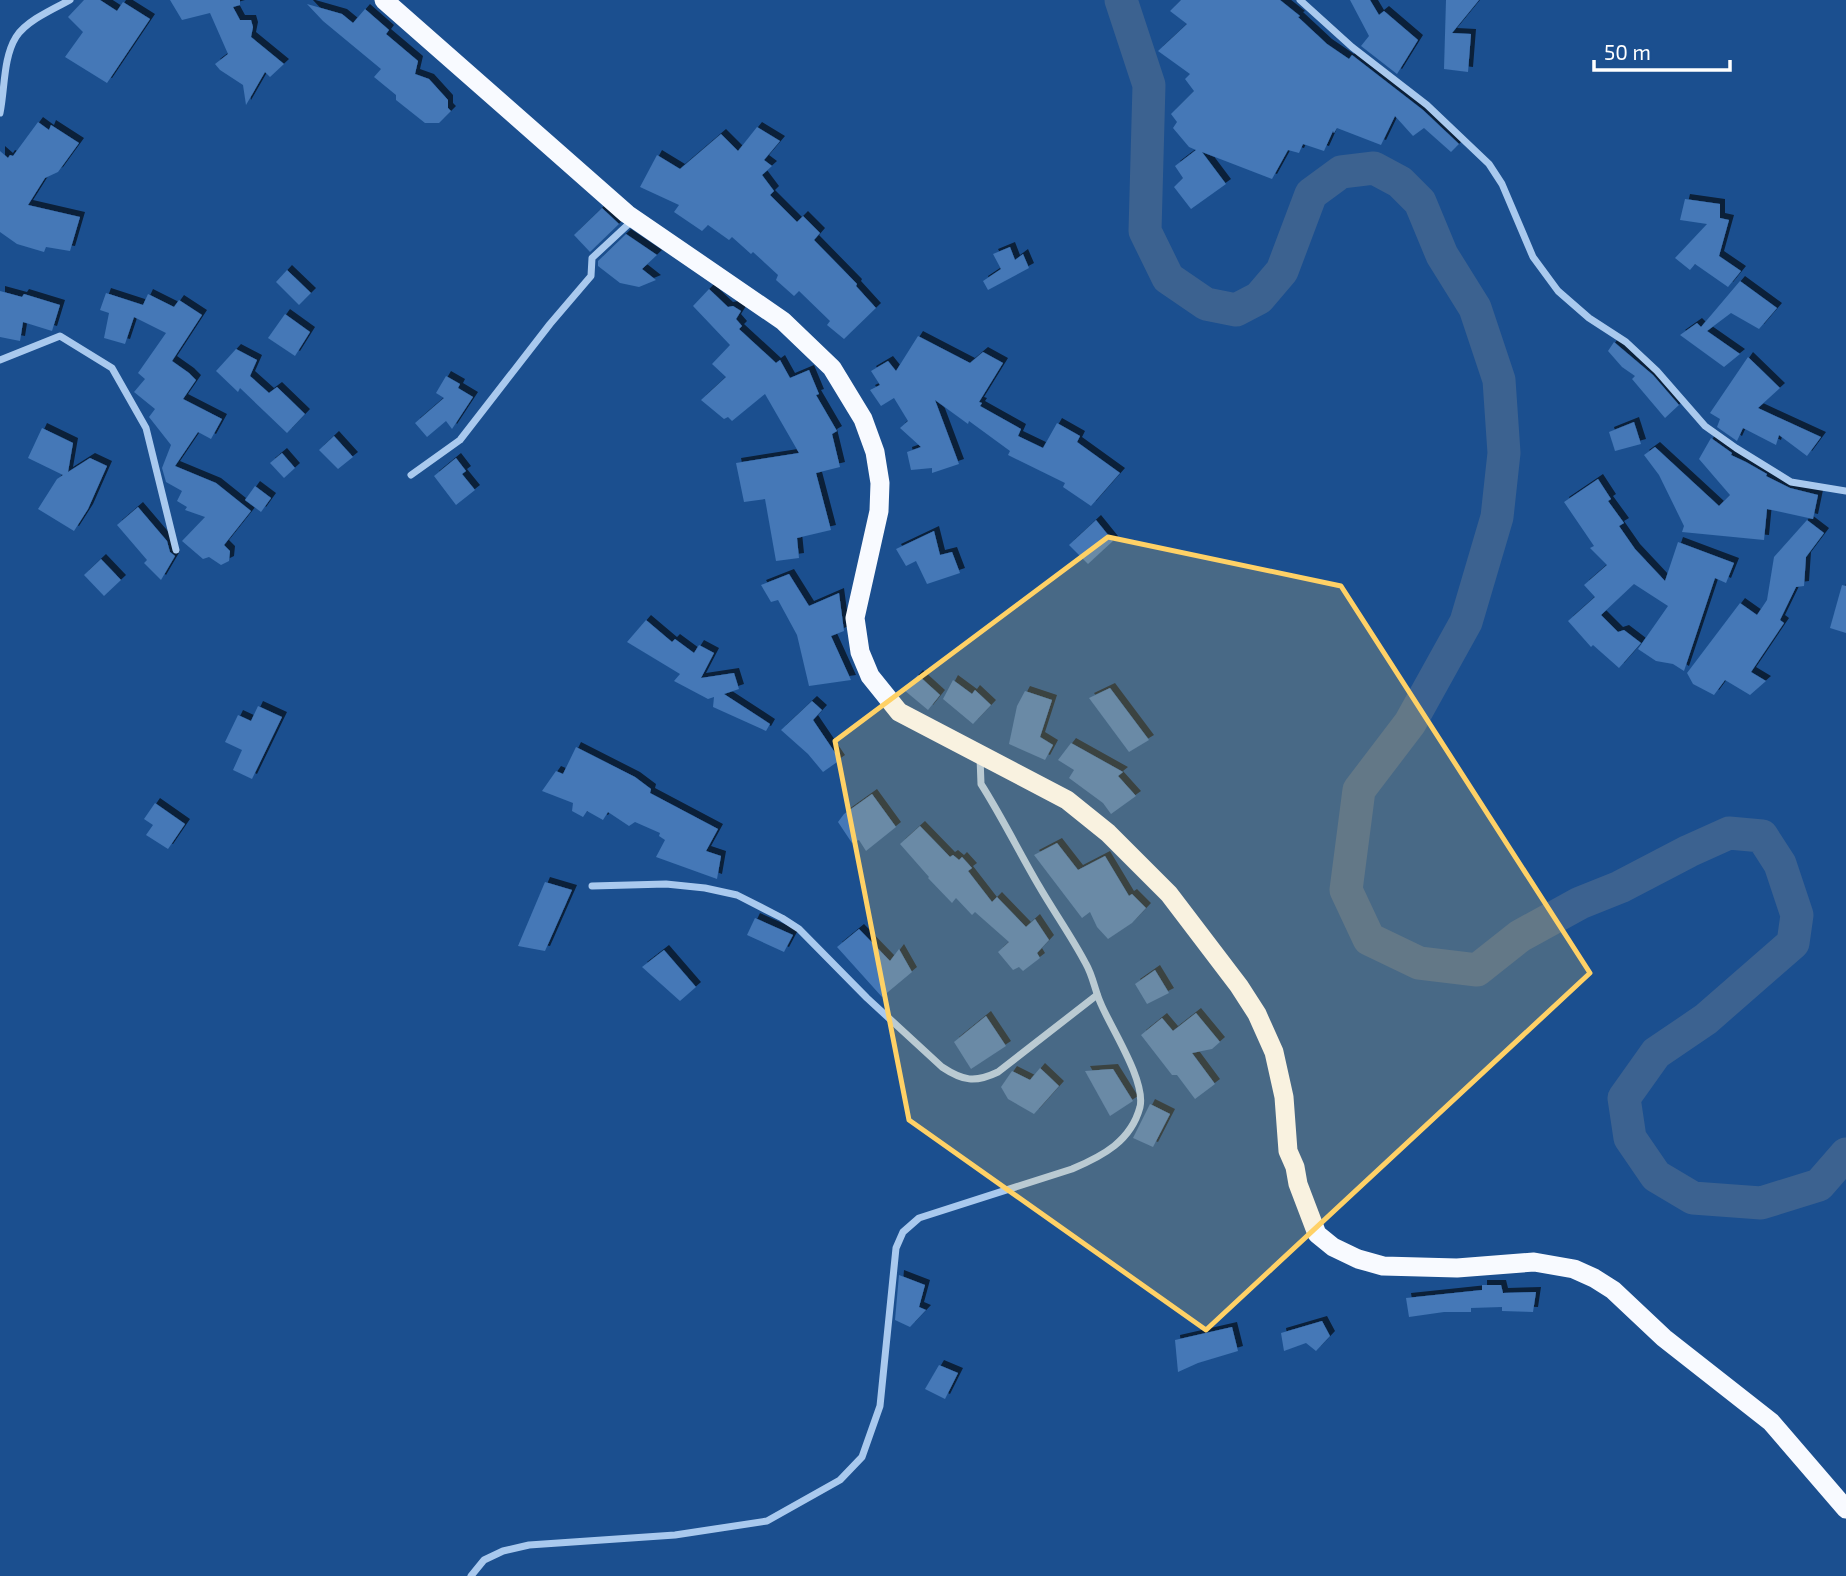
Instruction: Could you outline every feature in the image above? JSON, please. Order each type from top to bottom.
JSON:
[{"type":"highway","points":[[384,0],[635,219],[783,321],[832,368],[863,419],[875,452],[880,482],[876,529],[855,618],[860,652],[870,676],[899,712],[1044,786],[1088,816],[1174,900],[1258,1014],[1275,1052],[1284,1097],[1288,1151],[1317,1234],[1333,1247],[1383,1266],[1457,1269],[1534,1262],[1574,1269],[1594,1278],[1613,1290],[1664,1338],[1771,1422],[1846,1509]]},
{"type":"street","points":[[0,113],[8,61],[16,37],[39,16],[70,0]]},
{"type":"street","points":[[1300,0],[1352,47],[1427,106],[1489,164],[1502,184],[1533,257],[1558,291],[1657,371],[1705,426],[1791,482],[1846,491]]},
{"type":"street","points":[[411,475],[460,440],[591,276],[592,258],[635,219]]},
{"type":"street","points":[[0,360],[60,336],[112,368],[146,428],[176,550]]},
{"type":"street","points":[[471,1576],[484,1560],[503,1551],[529,1545],[675,1535],[767,1521],[840,1480],[862,1457],[880,1406],[896,1248],[903,1232],[919,1218],[1072,1169],[1095,1159],[1125,1138],[1140,1107],[1141,1094],[1115,1028],[1097,995],[1087,965],[981,784],[979,755]]},
{"type":"street","points":[[592,886],[666,884],[705,888],[737,895],[782,918],[807,936],[867,998],[942,1067],[954,1075],[970,1080],[983,1079],[998,1072],[1097,995]]},
{"type":"highlighted area","points":[[1108,537],[1341,586],[1590,973],[1206,1330],[909,1120],[835,741]]},
{"type":"building","points":[[84,0],[100,0],[117,11],[123,2],[150,19],[107,83],[65,57],[83,32],[68,17]]},
{"type":"building","points":[[170,0],[240,0],[240,5],[233,7],[240,20],[251,20],[251,37],[284,64],[270,77],[265,72],[246,105],[243,85],[215,64],[228,54],[210,13],[182,20]]},
{"type":"building","points":[[1181,0],[1280,0],[1327,44],[1349,59],[1352,55],[1423,110],[1459,144],[1451,152],[1424,128],[1413,136],[1395,116],[1381,145],[1337,128],[1324,151],[1303,144],[1299,153],[1288,150],[1272,179],[1202,152],[1226,184],[1191,209],[1174,187],[1183,178],[1175,166],[1196,150],[1189,147],[1173,128],[1177,122],[1171,114],[1194,91],[1185,79],[1190,74],[1158,51],[1187,24],[1170,11]]},
{"type":"building","points":[[1350,0],[1370,0],[1379,15],[1384,11],[1418,40],[1397,74],[1361,46],[1369,36]]},
{"type":"building","points":[[1446,0],[1479,0],[1452,33],[1471,34],[1468,72],[1444,69]]},
{"type":"building","points":[[307,4],[342,14],[353,23],[365,9],[389,30],[386,34],[418,61],[415,74],[429,79],[448,100],[448,108],[451,111],[439,123],[425,123],[396,100],[396,95],[374,77],[381,69],[323,21]]},
{"type":"building","points":[[38,122],[49,130],[51,125],[79,143],[58,172],[45,178],[28,205],[80,217],[70,251],[46,247],[44,252],[17,244],[0,232],[0,151],[8,158],[13,156]]},
{"type":"building","points":[[757,127],[780,141],[764,160],[772,166],[762,175],[774,191],[770,195],[797,222],[803,216],[820,233],[814,240],[857,284],[876,308],[844,339],[827,325],[830,321],[799,291],[794,296],[776,280],[778,275],[753,252],[751,254],[732,237],[729,240],[708,225],[702,231],[674,212],[679,205],[640,187],[657,155],[680,169],[721,134],[738,151]]},
{"type":"building","points":[[1685,199],[1720,204],[1720,218],[1729,220],[1719,256],[1741,271],[1728,287],[1695,264],[1690,270],[1675,258],[1707,224],[1680,220]]},
{"type":"building","points":[[602,208],[619,224],[590,252],[574,235]]},
{"type":"building","points":[[626,234],[657,255],[642,269],[656,280],[639,287],[620,283],[598,266],[598,261]]},
{"type":"building","points":[[1010,247],[1015,260],[1023,254],[1029,268],[988,290],[983,281],[1001,269],[993,254]]},
{"type":"building","points":[[287,270],[311,293],[299,305],[276,282]]},
{"type":"building","points":[[1740,281],[1777,308],[1759,329],[1731,313],[1707,331],[1740,354],[1724,367],[1680,335],[1697,323],[1701,327]]},
{"type":"building","points":[[709,289],[728,307],[733,306],[741,311],[736,319],[742,326],[739,329],[776,363],[780,360],[790,378],[809,370],[819,394],[816,395],[837,431],[832,434],[840,467],[816,473],[831,530],[797,538],[799,558],[776,561],[765,499],[744,502],[736,463],[799,453],[765,394],[732,421],[728,417],[724,419],[701,400],[726,377],[712,364],[730,345],[693,306]]},
{"type":"building","points":[[0,291],[22,297],[24,294],[60,305],[52,331],[23,322],[20,341],[0,337]]},
{"type":"building","points":[[106,293],[143,305],[148,294],[174,307],[179,300],[202,315],[172,361],[196,380],[183,399],[222,419],[211,439],[198,432],[175,466],[216,483],[251,511],[224,545],[230,551],[229,561],[221,565],[209,557],[203,559],[182,541],[205,517],[185,510],[187,507],[177,501],[182,491],[166,482],[162,468],[171,445],[149,417],[155,409],[134,392],[145,379],[138,373],[166,333],[134,317],[125,344],[104,338],[109,313],[100,310]]},
{"type":"building","points":[[285,314],[310,332],[295,356],[268,338]]},
{"type":"building","points":[[918,336],[970,363],[983,352],[1003,363],[979,402],[982,403],[980,406],[1021,429],[1018,436],[1043,448],[1057,423],[1080,436],[1077,442],[1120,473],[1091,506],[1063,487],[1065,483],[1008,455],[1010,451],[935,400],[959,464],[932,473],[932,468],[911,470],[907,452],[921,447],[900,428],[908,421],[894,398],[881,406],[870,390],[880,385],[871,371],[888,361],[896,371]]},
{"type":"building","points":[[1614,342],[1653,375],[1679,405],[1665,418],[1632,379],[1635,376],[1622,367],[1608,351]]},
{"type":"building","points":[[236,349],[257,360],[250,376],[269,393],[277,387],[305,414],[287,433],[240,388],[238,392],[216,371]]},
{"type":"building","points":[[1748,357],[1780,388],[1758,408],[1821,437],[1807,456],[1779,435],[1776,445],[1743,428],[1737,441],[1717,427],[1720,419],[1710,413]]},
{"type":"building","points":[[446,376],[460,384],[458,388],[473,397],[452,429],[446,421],[427,437],[415,423],[444,398],[436,393]]},
{"type":"building","points":[[1634,422],[1641,444],[1615,451],[1609,432]]},
{"type":"building","points":[[42,428],[73,443],[68,472],[90,458],[107,466],[88,509],[74,531],[38,509],[57,479],[63,475],[28,458]]},
{"type":"building","points":[[334,436],[353,457],[338,469],[319,450]]},
{"type":"building","points":[[1711,438],[1732,453],[1731,455],[1767,474],[1766,476],[1790,488],[1818,495],[1813,519],[1767,509],[1764,540],[1682,532],[1684,526],[1659,475],[1644,455],[1655,447],[1719,506],[1730,495],[1699,459]]},
{"type":"building","points":[[282,453],[295,468],[284,478],[270,463]]},
{"type":"building","points":[[456,458],[466,471],[462,474],[475,490],[456,505],[434,476]]},
{"type":"building","points":[[1598,479],[1611,499],[1608,501],[1624,523],[1619,526],[1635,549],[1665,581],[1678,542],[1734,563],[1726,583],[1715,578],[1684,671],[1673,664],[1656,661],[1638,649],[1668,606],[1634,584],[1601,615],[1618,632],[1624,630],[1641,643],[1619,668],[1593,645],[1591,647],[1568,621],[1595,597],[1584,585],[1607,565],[1590,548],[1594,546],[1564,502]]},
{"type":"building","points":[[255,486],[271,498],[261,512],[245,500]]},
{"type":"building","points":[[138,507],[167,541],[170,552],[175,556],[161,580],[144,563],[147,560],[117,525]]},
{"type":"building","points":[[1096,520],[1113,541],[1088,564],[1069,545]]},
{"type":"building","points":[[1807,520],[1824,533],[1806,557],[1804,586],[1796,587],[1780,620],[1784,623],[1751,672],[1766,681],[1750,695],[1725,680],[1714,695],[1693,684],[1687,673],[1740,603],[1757,615],[1767,600],[1774,557]]},
{"type":"building","points":[[934,531],[940,555],[952,552],[960,573],[927,584],[916,561],[906,566],[896,549]]},
{"type":"building","points":[[101,559],[121,580],[104,596],[84,575]]},
{"type":"building","points":[[789,574],[809,606],[839,593],[844,631],[831,636],[851,680],[809,686],[797,635],[778,600],[771,602],[761,585]]},
{"type":"building","points":[[1842,585],[1846,586],[1846,633],[1830,628]]},
{"type":"building","points":[[646,620],[672,642],[675,639],[694,653],[699,645],[714,653],[701,678],[734,673],[739,689],[724,694],[770,724],[766,731],[713,707],[714,697],[708,699],[674,681],[680,674],[627,642]]},
{"type":"building","points":[[918,675],[940,695],[928,710],[904,690]]},
{"type":"building","points":[[953,680],[972,694],[975,690],[991,705],[973,724],[943,699]]},
{"type":"building","points":[[1110,688],[1149,740],[1129,752],[1089,698]]},
{"type":"building","points":[[1025,691],[1052,700],[1040,737],[1053,745],[1045,760],[1009,744],[1017,706]]},
{"type":"building","points":[[812,701],[822,710],[813,720],[840,760],[823,772],[808,754],[781,730]]},
{"type":"building","points":[[258,706],[282,717],[252,779],[233,770],[242,750],[225,742],[238,715],[251,721]]},
{"type":"building","points":[[1071,743],[1123,772],[1118,776],[1136,796],[1111,814],[1103,803],[1069,778],[1074,770],[1058,760]]},
{"type":"building","points":[[576,747],[635,777],[651,789],[650,793],[718,829],[706,851],[721,856],[717,879],[656,857],[665,840],[659,836],[660,833],[635,822],[629,826],[608,812],[603,820],[587,811],[583,817],[572,811],[573,803],[542,791],[556,771],[563,774]]},
{"type":"building","points":[[872,794],[896,827],[866,851],[859,840],[852,843],[838,822],[844,814]]},
{"type":"building","points":[[155,803],[185,824],[168,849],[146,835],[153,825],[144,819]]},
{"type":"building","points":[[920,826],[950,857],[953,855],[959,860],[962,857],[972,868],[968,871],[992,902],[997,897],[1026,927],[1035,919],[1049,940],[1037,953],[1040,958],[1023,971],[1019,967],[1013,970],[998,952],[1009,942],[975,912],[972,915],[956,898],[952,903],[928,878],[900,844]]},
{"type":"building","points":[[1057,843],[1078,870],[1105,856],[1129,896],[1132,894],[1146,908],[1132,923],[1108,939],[1097,927],[1090,912],[1082,918],[1034,855]]},
{"type":"building","points":[[545,882],[572,890],[545,951],[518,946]]},
{"type":"building","points":[[755,918],[793,935],[784,952],[747,935]]},
{"type":"building","points":[[859,929],[890,961],[899,949],[912,972],[882,997],[837,947]]},
{"type":"building","points":[[664,950],[696,987],[680,1001],[642,967]]},
{"type":"building","points":[[1155,970],[1169,993],[1147,1004],[1135,984]]},
{"type":"building","points":[[1196,1013],[1220,1042],[1212,1049],[1192,1053],[1215,1084],[1195,1099],[1177,1075],[1172,1075],[1141,1035],[1162,1018],[1173,1031]]},
{"type":"building","points":[[986,1016],[1006,1046],[971,1069],[954,1042]]},
{"type":"building","points":[[1040,1068],[1059,1086],[1034,1114],[1008,1099],[1001,1087],[1012,1071],[1030,1080]]},
{"type":"building","points":[[1113,1069],[1133,1101],[1110,1116],[1085,1071]]},
{"type":"building","points":[[1150,1104],[1170,1114],[1153,1147],[1133,1138]]},
{"type":"building","points":[[899,1275],[925,1285],[919,1307],[926,1310],[910,1327],[895,1320]]},
{"type":"building","points":[[1482,1285],[1501,1285],[1503,1293],[1536,1292],[1533,1312],[1502,1311],[1502,1307],[1471,1308],[1471,1312],[1444,1312],[1409,1317],[1406,1298],[1482,1290]]},
{"type":"building","points":[[1322,1321],[1330,1336],[1316,1351],[1306,1343],[1284,1351],[1281,1333]]},
{"type":"building","points":[[1232,1327],[1238,1351],[1178,1372],[1175,1340]]},
{"type":"building","points":[[939,1365],[958,1373],[945,1399],[925,1389]]},
{"type":"waterway","points":[[1121,0],[1149,85],[1145,231],[1168,278],[1206,304],[1236,310],[1259,298],[1282,271],[1311,194],[1341,172],[1374,168],[1400,182],[1420,202],[1442,255],[1475,308],[1499,380],[1504,453],[1497,517],[1466,622],[1410,723],[1359,790],[1346,890],[1369,939],[1419,963],[1477,970],[1520,936],[1580,903],[1620,887],[1689,851],[1729,833],[1762,836],[1780,864],[1797,915],[1793,943],[1706,1019],[1656,1053],[1624,1098],[1630,1138],[1656,1176],[1693,1198],[1761,1203],[1819,1185],[1846,1154]]}]
